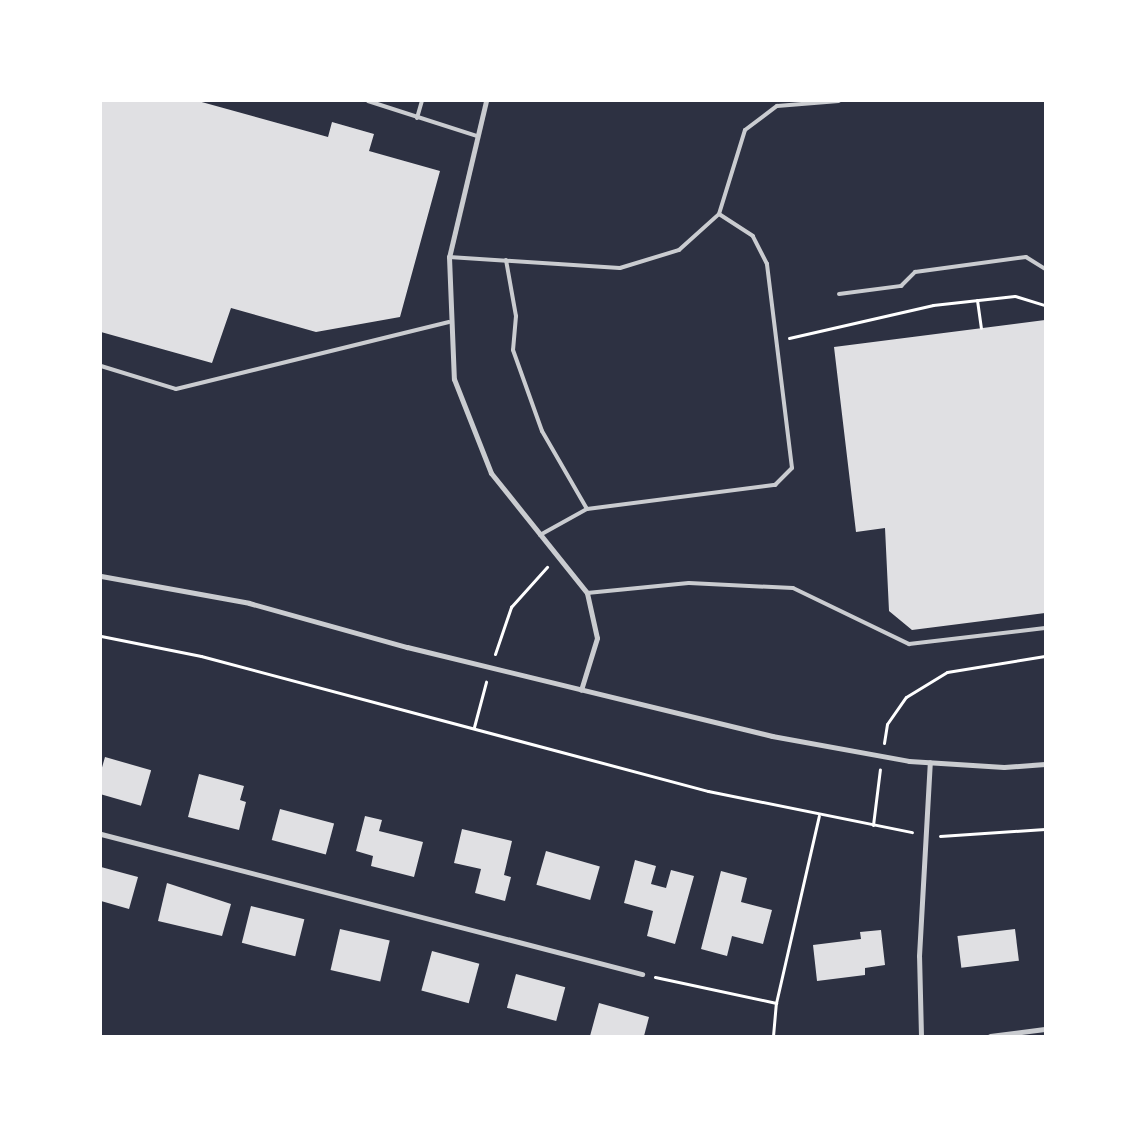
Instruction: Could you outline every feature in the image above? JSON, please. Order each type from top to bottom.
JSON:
[{"type":"street","points":[[486,101],[449,257],[449,322],[454,379],[491,473],[587,593],[597,638],[581,690]]},
{"type":"street","points":[[101,576],[249,603],[490,668],[772,736],[882,756],[930,762],[1004,767],[1045,764]]},
{"type":"street","points":[[921,1036],[919,956],[930,762]]},
{"type":"street","points":[[101,834],[642,974]]},
{"type":"street","points":[[990,1036],[1045,1029]]},
{"type":"lane","points":[[368,101],[478,136]]},
{"type":"lane","points":[[417,118],[422,101]]},
{"type":"lane","points":[[449,257],[620,268],[679,250],[718,214],[745,130],[777,106],[839,101]]},
{"type":"lane","points":[[540,535],[587,509],[775,485],[792,468],[767,264],[753,236],[718,214]]},
{"type":"lane","points":[[839,294],[901,286],[915,272],[1026,258],[1045,269]]},
{"type":"lane","points":[[506,260],[516,316],[513,350],[542,431],[587,509]]},
{"type":"lane","points":[[101,366],[176,389],[449,322]]},
{"type":"lane","points":[[587,593],[689,583],[793,588],[909,644],[1045,628]]},
{"type":"path","points":[[776,340],[933,305],[1015,296],[1045,305]]},
{"type":"path","points":[[977,300],[981,328]]},
{"type":"path","points":[[474,727],[490,668],[511,607],[557,556]]},
{"type":"path","points":[[101,636],[201,656],[474,727],[708,791],[819,816],[955,838],[1045,829]]},
{"type":"path","points":[[873,825],[886,724],[906,697],[947,672],[1045,656]]},
{"type":"path","points":[[773,1036],[776,1003],[819,816]]},
{"type":"path","points":[[642,974],[776,1003]]},
{"type":"building","points":[[101,101],[198,101],[328,137],[332,122],[374,134],[369,151],[440,171],[400,317],[316,332],[231,308],[212,363],[101,332]]},
{"type":"building","points":[[1045,320],[1045,613],[912,630],[889,611],[885,528],[856,532],[834,347]]},
{"type":"building","points":[[105,757],[151,770],[141,806],[101,794],[101,771]]},
{"type":"building","points":[[199,774],[244,786],[240,800],[246,802],[239,830],[188,817]]},
{"type":"building","points":[[280,809],[334,823],[326,854],[272,840]]},
{"type":"building","points":[[365,816],[382,820],[379,831],[423,842],[414,877],[371,866],[373,856],[356,851]]},
{"type":"building","points":[[462,829],[512,841],[504,875],[511,877],[505,901],[475,893],[481,869],[454,863]]},
{"type":"building","points":[[546,851],[600,866],[590,900],[536,885]]},
{"type":"building","points":[[635,860],[656,866],[651,884],[666,888],[671,870],[694,876],[675,944],[647,936],[653,911],[624,903]]},
{"type":"building","points":[[101,867],[138,877],[129,909],[101,901]]},
{"type":"building","points":[[721,871],[747,878],[741,902],[772,910],[763,944],[732,936],[727,956],[701,949]]},
{"type":"building","points":[[167,883],[231,904],[222,936],[158,921]]},
{"type":"building","points":[[251,906],[304,919],[295,956],[242,943]]},
{"type":"building","points":[[340,929],[390,940],[380,981],[331,970]]},
{"type":"building","points":[[1015,929],[1019,961],[961,968],[957,936]]},
{"type":"building","points":[[881,930],[885,965],[865,968],[865,975],[817,981],[813,945],[861,939],[860,932]]},
{"type":"building","points":[[432,951],[479,964],[469,1003],[421,991]]},
{"type":"building","points":[[516,974],[565,987],[556,1021],[507,1008]]},
{"type":"building","points":[[599,1003],[649,1017],[644,1036],[590,1036]]}]
